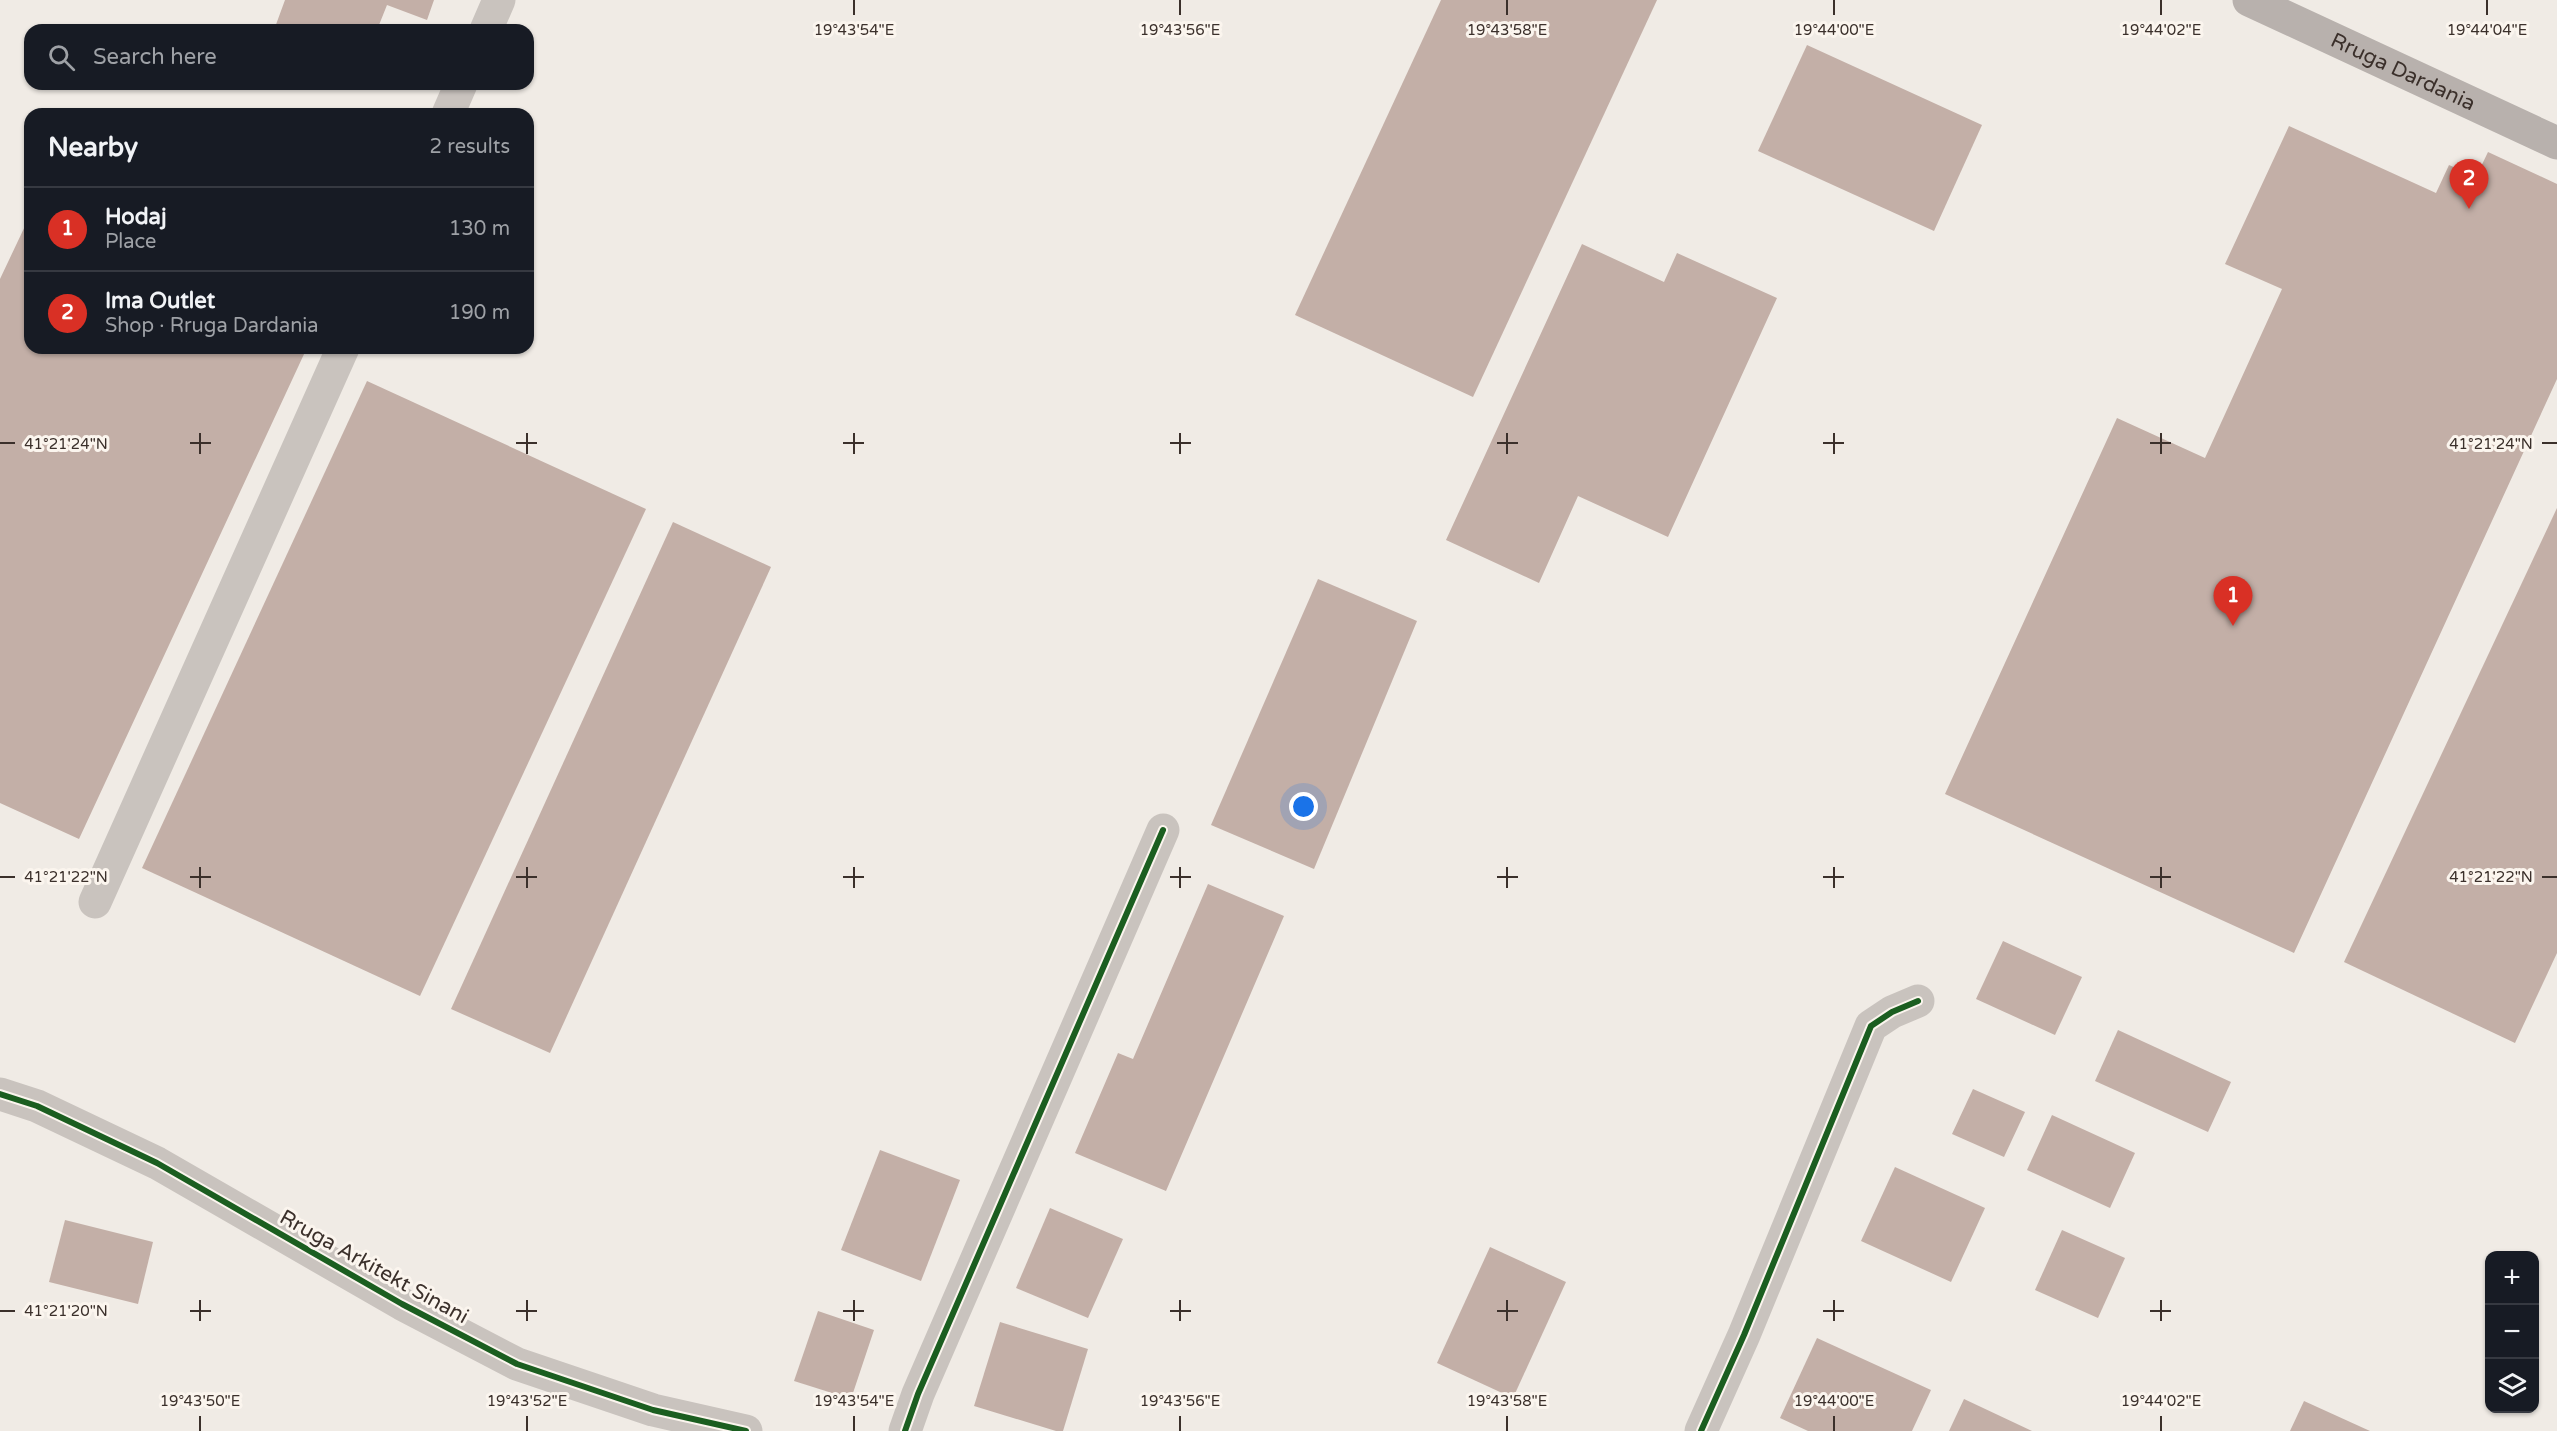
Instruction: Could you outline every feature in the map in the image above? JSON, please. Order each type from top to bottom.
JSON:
[{"type":"main road","name":"Rruga Dardania","points":[[2249,0],[2557,143]]},
{"type":"street","points":[[489,24],[499,0]]},
{"type":"street","points":[[451,108],[458,90]]},
{"type":"street","points":[[95,902],[340,354]]},
{"type":"street","points":[[905,1431],[918,1394],[1163,830]]},
{"type":"street","points":[[1701,1431],[1740,1346],[1871,1026],[1892,1012],[1918,1001]]},
{"type":"street","name":"Rruga Arkitekt Sinani","points":[[0,1094],[37,1106],[158,1163],[402,1304],[517,1364],[653,1410],[746,1431]]},
{"type":"building","points":[[285,0],[434,0],[427,20],[387,5],[379,24],[276,24]]},
{"type":"building","points":[[1441,0],[1657,0],[1473,397],[1295,315]]},
{"type":"building","points":[[1807,45],[1982,125],[1934,231],[1758,151]]},
{"type":"building","points":[[2289,126],[2436,193],[2449,165],[2476,177],[2488,152],[2557,184],[2557,379],[2294,953],[1945,794],[2117,418],[2205,458],[2282,289],[2225,264]]},
{"type":"building","points":[[24,228],[24,354],[304,354],[79,839],[0,803],[0,279]]},
{"type":"building","points":[[1582,244],[1664,282],[1677,253],[1777,298],[1668,537],[1578,496],[1539,583],[1446,540]]},
{"type":"building","points":[[367,381],[646,509],[420,996],[142,868]]},
{"type":"building","points":[[2557,508],[2557,953],[2515,1043],[2344,962]]},
{"type":"building","points":[[673,522],[771,567],[550,1053],[451,1009]]},
{"type":"building","points":[[1318,579],[1417,621],[1314,869],[1211,825]]},
{"type":"building","points":[[1208,884],[1284,916],[1166,1191],[1075,1153],[1118,1053],[1133,1059]]},
{"type":"building","points":[[2003,941],[2082,977],[2055,1035],[1976,999]]},
{"type":"building","points":[[2118,1030],[2231,1082],[2208,1132],[2095,1081]]},
{"type":"building","points":[[1973,1089],[2025,1112],[2004,1157],[1952,1134]]},
{"type":"building","points":[[2052,1115],[2135,1153],[2110,1208],[2027,1170]]},
{"type":"building","points":[[880,1150],[960,1180],[921,1281],[841,1250]]},
{"type":"building","points":[[1895,1167],[1985,1208],[1951,1282],[1861,1241]]},
{"type":"building","points":[[1050,1208],[1123,1239],[1088,1318],[1016,1288]]},
{"type":"building","points":[[65,1220],[153,1242],[138,1304],[49,1282]]},
{"type":"building","points":[[2062,1230],[2125,1258],[2098,1318],[2035,1290]]},
{"type":"building","points":[[1490,1247],[1566,1282],[1513,1398],[1437,1363]]},
{"type":"building","points":[[818,1311],[874,1330],[851,1399],[794,1381]]},
{"type":"building","points":[[1000,1322],[1088,1349],[1063,1431],[1056,1431],[974,1406]]},
{"type":"building","points":[[1817,1338],[1931,1390],[1912,1431],[1808,1431],[1780,1418]]},
{"type":"building","points":[[1964,1399],[2032,1431],[1949,1431]]},
{"type":"building","points":[[2304,1401],[2370,1431],[2290,1431]]},
{"type":"cycle path","points":[[905,1431],[918,1394],[1163,830]]},
{"type":"cycle path","points":[[1701,1431],[1744,1335],[1871,1026],[1892,1012],[1918,1001]]},
{"type":"cycle path","points":[[0,1094],[37,1106],[157,1163],[402,1304],[517,1364],[653,1410],[746,1431]]},
{"type":"place","name":"Ima Outlet","points":[[2469,209]]},
{"type":"place","name":"Hodaj","points":[[2233,626]]}]
